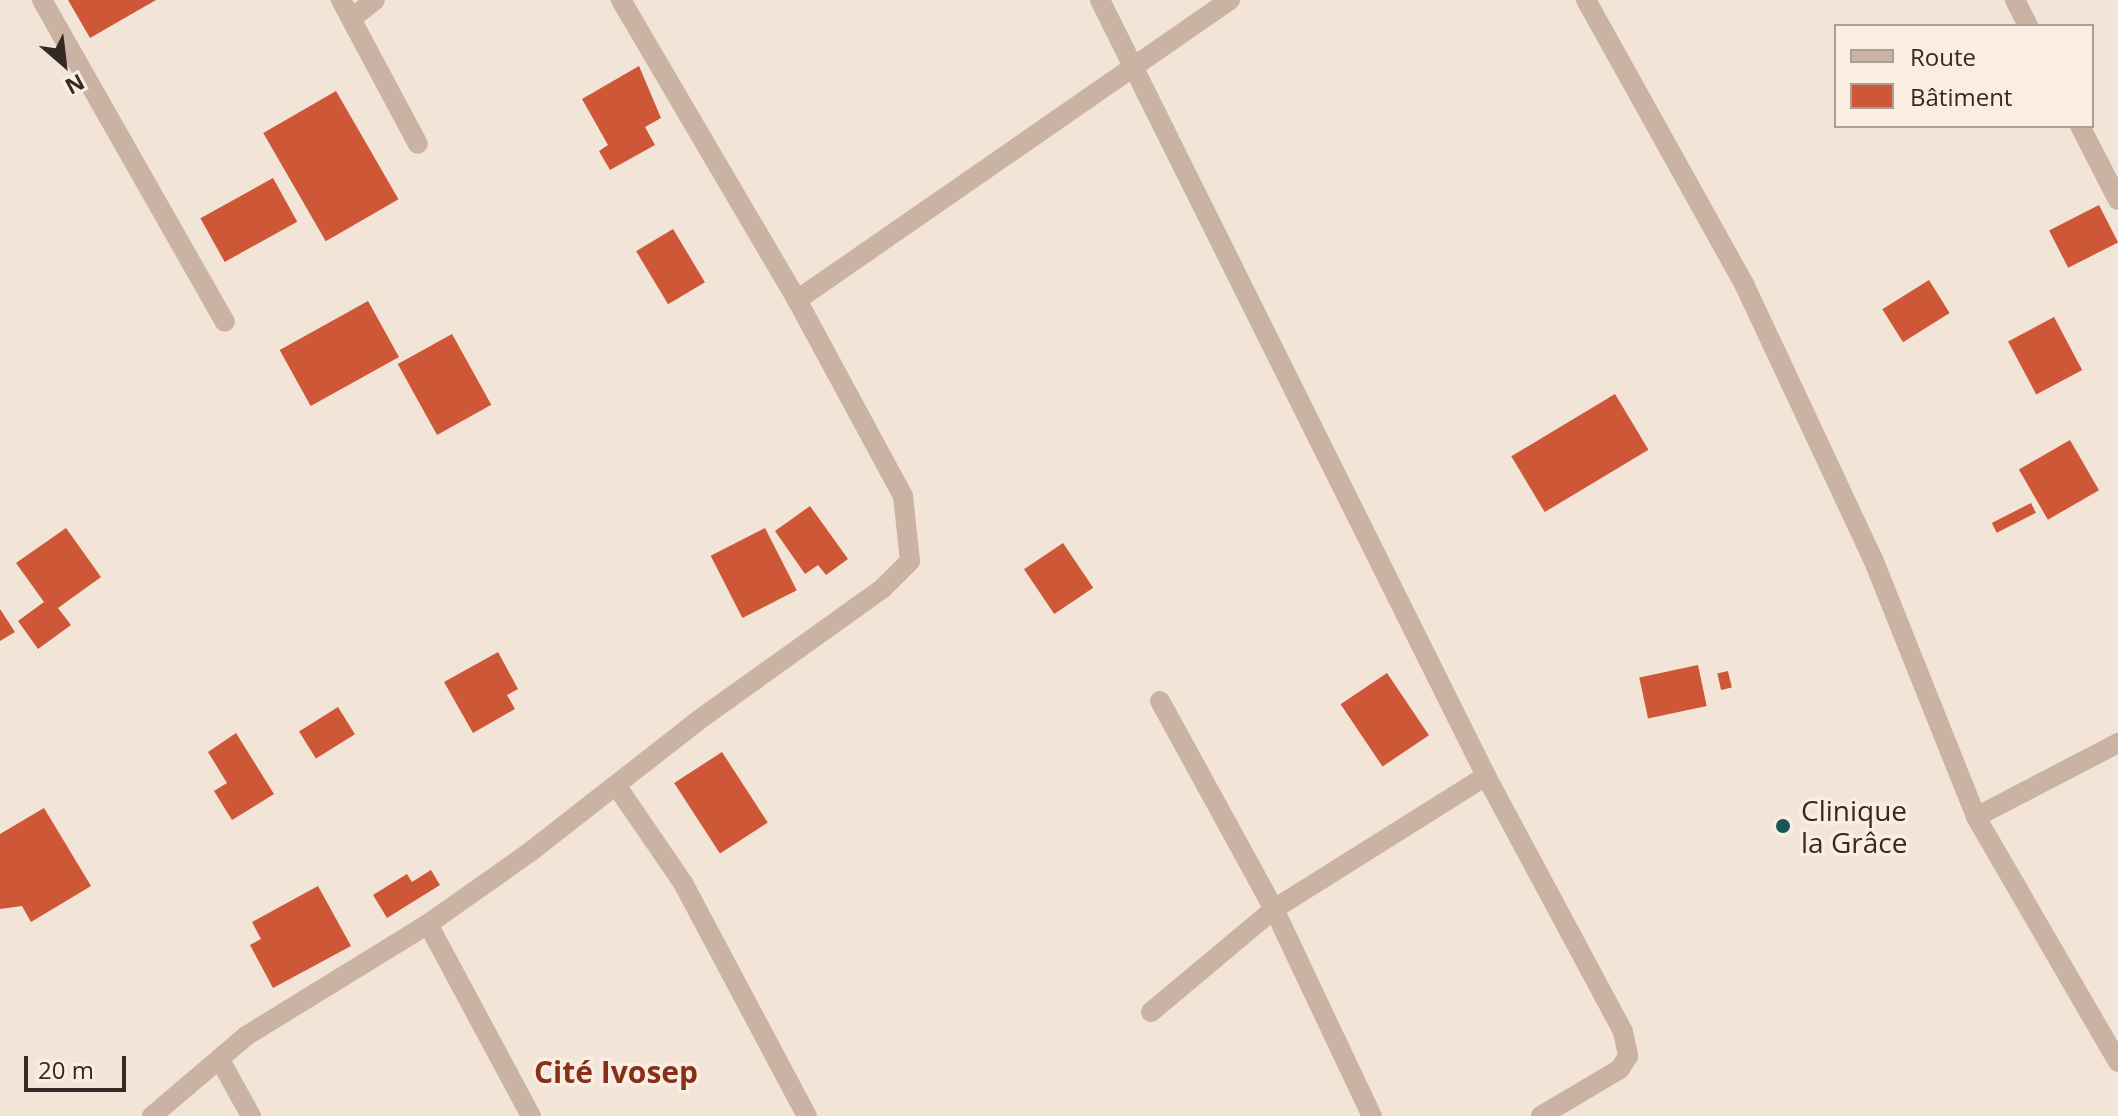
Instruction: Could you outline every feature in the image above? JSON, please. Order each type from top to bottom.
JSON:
[{"type":"street","points":[[42,0],[225,322]]},
{"type":"street","points":[[341,0],[418,144]]},
{"type":"street","points":[[352,18],[375,0]]},
{"type":"street","points":[[152,1116],[246,1036],[428,924],[618,788],[703,717],[883,588],[910,561],[903,496],[797,300],[621,0]]},
{"type":"street","points":[[1100,0],[1135,63],[1486,776],[1623,1032],[1628,1056],[1620,1069],[1541,1116]]},
{"type":"street","points":[[797,300],[1230,0]]},
{"type":"street","points":[[1586,0],[1745,286],[1873,559],[1976,817],[2118,1062]]},
{"type":"street","points":[[2015,0],[2027,24]]},
{"type":"street","points":[[2081,128],[2118,200]]},
{"type":"street","points":[[1160,701],[1274,909],[1372,1116]]},
{"type":"street","points":[[1976,817],[2118,743]]},
{"type":"street","points":[[1151,1012],[1274,909],[1486,776]]},
{"type":"street","points":[[618,788],[683,883],[807,1116]]},
{"type":"street","points":[[428,924],[531,1116]]},
{"type":"street","points":[[220,1060],[251,1116]]},
{"type":"building","points":[[68,0],[156,0],[90,38]]},
{"type":"building","points":[[639,66],[661,118],[645,127],[655,145],[610,170],[599,151],[608,145],[582,99]]},
{"type":"building","points":[[336,91],[399,199],[326,241],[263,133]]},
{"type":"building","points":[[273,178],[297,222],[225,262],[200,218]]},
{"type":"building","points":[[2099,205],[2118,242],[2068,268],[2049,230]]},
{"type":"building","points":[[673,229],[705,282],[668,304],[636,251]]},
{"type":"building","points":[[1929,280],[1950,313],[1903,342],[1882,309]]},
{"type":"building","points":[[368,301],[399,357],[311,406],[280,350]]},
{"type":"building","points":[[2054,317],[2082,370],[2036,394],[2008,341]]},
{"type":"building","points":[[452,334],[491,405],[437,435],[398,364]]},
{"type":"building","points":[[1615,394],[1648,450],[1545,512],[1511,456]]},
{"type":"building","points":[[2070,440],[2099,490],[2048,520],[2019,470]]},
{"type":"building","points":[[2031,503],[2036,513],[1997,533],[1992,523]]},
{"type":"building","points":[[810,506],[848,559],[826,575],[818,565],[805,574],[775,531]]},
{"type":"building","points":[[66,528],[101,577],[58,608],[71,625],[38,649],[18,621],[44,602],[16,563]]},
{"type":"building","points":[[765,528],[797,590],[742,618],[711,556]]},
{"type":"building","points":[[1063,543],[1093,588],[1054,614],[1024,569]]},
{"type":"building","points":[[0,609],[15,632],[0,641]]},
{"type":"building","points":[[498,652],[518,689],[507,695],[515,709],[473,733],[444,682]]},
{"type":"building","points":[[1698,665],[1707,706],[1648,719],[1639,677]]},
{"type":"building","points":[[1728,671],[1732,688],[1721,690],[1717,673]]},
{"type":"building","points":[[1387,673],[1429,735],[1383,766],[1341,704]]},
{"type":"building","points":[[338,707],[355,734],[316,759],[299,731]]},
{"type":"building","points":[[236,733],[274,794],[232,820],[214,791],[227,783],[208,752]]},
{"type":"building","points":[[722,752],[768,822],[720,853],[674,783]]},
{"type":"building","points":[[44,808],[91,886],[31,922],[22,906],[0,909],[0,834]]},
{"type":"building","points":[[431,870],[440,885],[387,918],[373,895],[407,874],[412,882]]},
{"type":"building","points":[[318,886],[351,946],[273,988],[250,945],[261,939],[252,922]]},
{"type":"place","name":"Clinique la Grâce","points":[[1783,826]]},
{"type":"district","name":"Cité Ivosep","points":[[616,1072]]}]
